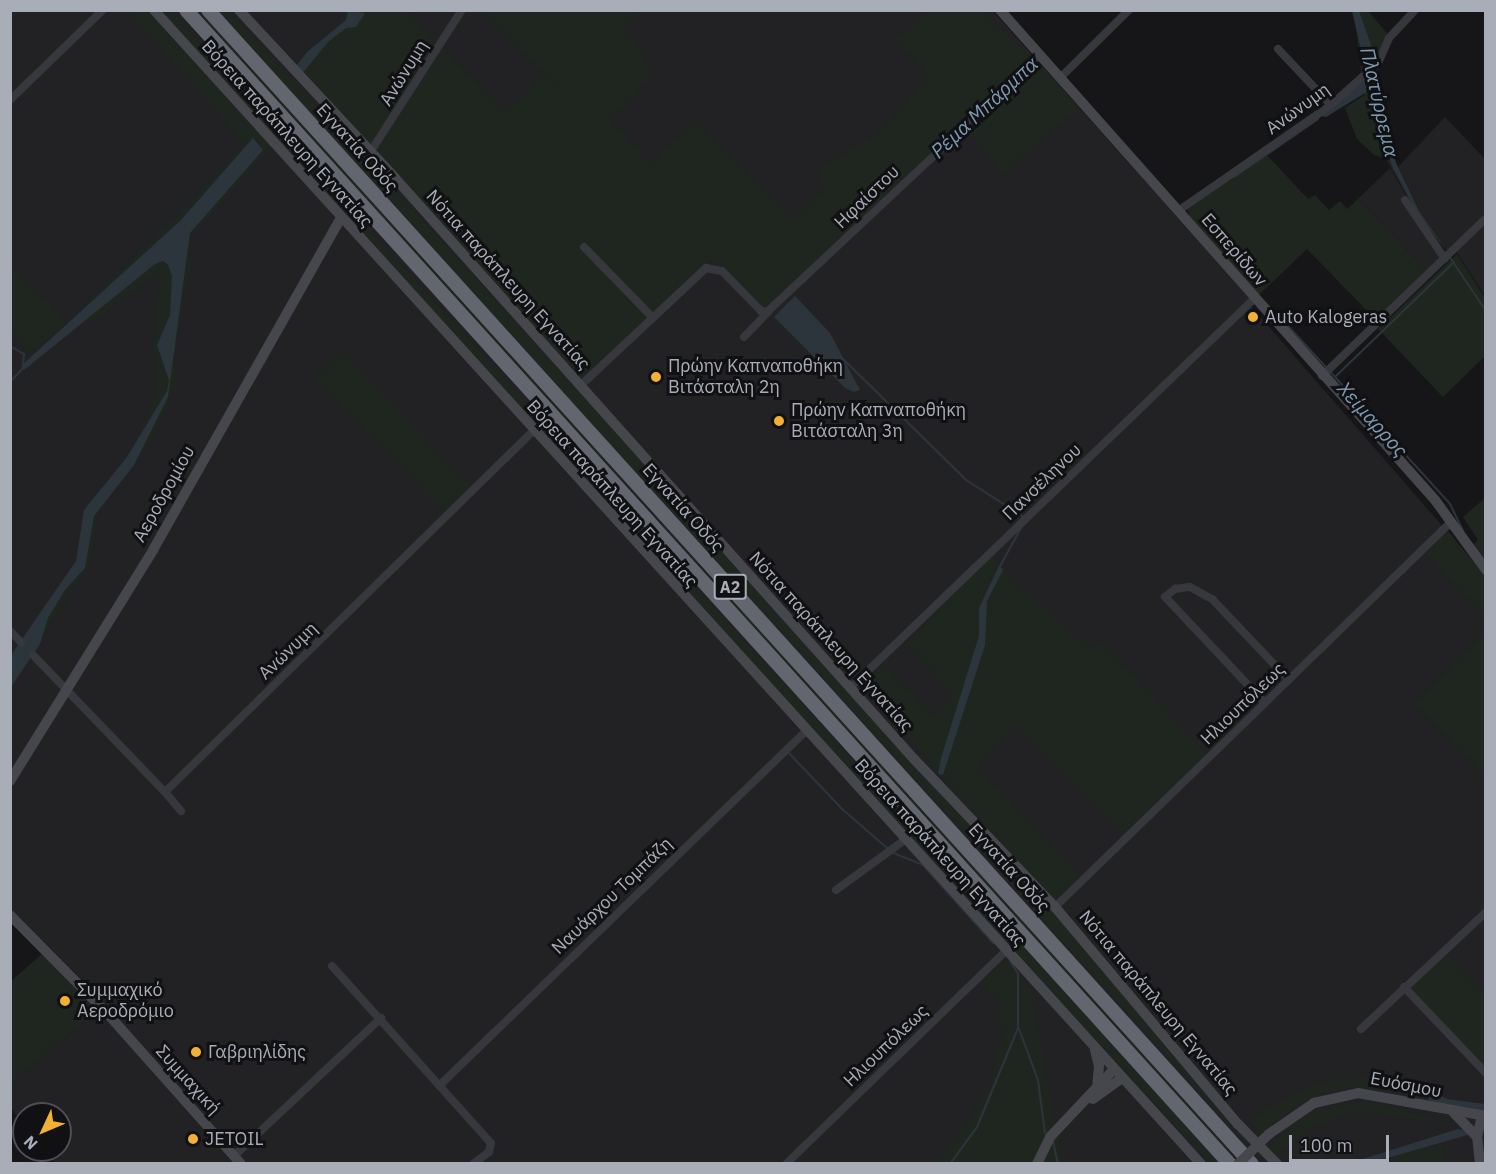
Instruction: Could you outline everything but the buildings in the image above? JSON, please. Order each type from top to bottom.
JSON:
[{"type":"highway","name":"Εγνατία Οδός","points":[[186,10],[1230,1164]]},
{"type":"highway","name":"Εγνατία Οδός","points":[[208,10],[1252,1164]]},
{"type":"street","points":[[10,100],[103,10]]},
{"type":"street","name":"Βόρεια παράπλευρη Εγνατίας","points":[[154,10],[532,432],[906,838],[1201,1164]]},
{"type":"street","name":"Νότια παράπλευρη Εγνατίας","points":[[239,10],[371,151],[850,688],[1055,907],[1215,1098],[1277,1164]]},
{"type":"street","name":"Ανώνυμη","points":[[371,151],[462,10]]},
{"type":"street","name":"Εσπερίδων","points":[[1000,10],[1451,522],[1485,570]]},
{"type":"street","points":[[1060,78],[1129,10]]},
{"type":"street","name":"Ανώνυμη","points":[[1178,211],[1331,105],[1378,63],[1389,38],[1415,10]]},
{"type":"street","points":[[1278,49],[1331,105]]},
{"type":"street","name":"Ηφαίστου","points":[[744,338],[768,312],[1041,56]]},
{"type":"street","points":[[1405,200],[1445,259]]},
{"type":"street","name":"Αεροδρομίου","points":[[10,782],[153,550],[341,218]]},
{"type":"street","points":[[1322,376],[1485,218]]},
{"type":"street","points":[[584,247],[652,317]]},
{"type":"street","points":[[580,386],[708,267],[722,271],[761,311],[768,312]]},
{"type":"street","name":"Πανσέληνου","points":[[850,688],[1255,298]]},
{"type":"street","name":"Ανώνυμη","points":[[165,792],[532,432]]},
{"type":"street","name":"Ηλιουπόλεως","points":[[1055,907],[1451,522]]},
{"type":"street","points":[[1266,703],[1165,597],[1175,589],[1190,587],[1213,600],[1289,680]]},
{"type":"street","points":[[10,631],[21,642]]},
{"type":"street","points":[[33,656],[165,792],[181,812]]},
{"type":"street","name":"Ναυάρχου Τομπάζη","points":[[441,1084],[806,731]]},
{"type":"street","points":[[836,890],[906,838]]},
{"type":"street","points":[[1361,1029],[1485,912]]},
{"type":"street","name":"Συμμαχική","points":[[10,915],[106,1012],[238,1160]]},
{"type":"street","name":"Ηλιουπόλεως","points":[[786,1164],[1007,950]]},
{"type":"street","points":[[332,966],[441,1084],[492,1148],[473,1164]]},
{"type":"street","points":[[1404,987],[1485,1072]]},
{"type":"street","points":[[238,1160],[381,1018]]},
{"type":"street","points":[[1094,1047],[1099,1066],[1097,1088]]},
{"type":"street","points":[[1037,1164],[1050,1137],[1114,1069]]},
{"type":"street","points":[[1079,1108],[1122,1078]]},
{"type":"street","name":"Ευόσμου","points":[[1238,1164],[1269,1134],[1314,1103],[1343,1095],[1375,1094],[1484,1116]]},
{"type":"street","points":[[1448,1110],[1481,1137]]},
{"type":"street","points":[[1480,1164],[1484,1116]]},
{"type":"shaded area","points":[[10,11],[993,11],[1252,301],[1249,304],[1485,575],[1485,1163],[245,1163],[83,981],[11,909]]},
{"type":"shaded area","points":[[128,11],[150,11],[272,146],[190,238],[191,268],[174,359],[177,381],[156,435],[97,514],[91,563],[11,683],[11,655],[78,560],[89,505],[127,463],[157,391],[153,354],[159,272],[93,322],[78,314],[246,145]]},
{"type":"shaded area","points":[[159,11],[170,11],[1221,1163],[1210,1163],[755,670]]},
{"type":"shaded area","points":[[195,11],[201,11],[617,471],[615,474]]},
{"type":"shaded area","points":[[216,11],[228,11],[385,179],[1115,980],[1253,1140],[1247,1144]]},
{"type":"shaded area","points":[[345,11],[405,11],[506,113],[544,74],[564,93],[481,11],[640,11],[624,27],[642,50],[652,76],[610,120],[650,163],[696,121],[793,218],[826,188],[816,174],[833,159],[869,140],[904,105],[928,74],[895,40],[928,11],[982,11],[1031,58],[766,308],[709,259],[582,379],[577,378],[299,66],[345,23]]},
{"type":"shaded area","points":[[348,11],[365,13],[356,27],[346,28],[328,42],[301,75],[294,69],[307,52],[346,20]]},
{"type":"shaded area","points":[[1352,11],[1359,11],[1376,59],[1377,93],[1396,163],[1419,211],[1448,252],[1417,213],[1393,168],[1380,134],[1370,90],[1326,117],[1321,116],[1367,75]]},
{"type":"shaded area","points":[[1354,11],[1368,11],[1390,37],[1378,71],[1395,161],[1421,213],[1447,252],[1421,220],[1386,159],[1374,155],[1357,139],[1345,108],[1364,95]]},
{"type":"shaded area","points":[[1039,62],[1079,108],[1004,174],[964,128]]},
{"type":"shaded area","points":[[1445,117],[1485,159],[1485,213],[1448,252],[1421,213],[1398,167]]},
{"type":"shaded area","points":[[253,138],[263,150],[190,233],[168,397],[134,465],[94,516],[85,568],[65,590],[48,618],[40,644],[11,687],[11,655],[76,561],[84,510],[127,457],[167,391],[169,380],[157,345],[170,315],[172,276],[168,265],[163,261],[155,264],[24,370],[21,366],[181,220]]},
{"type":"shaded area","points":[[1266,154],[1308,199],[1315,195],[1329,210],[1340,201],[1347,209],[1358,199],[1428,271],[1376,320],[1307,249],[1258,296],[1189,218],[1188,209]]},
{"type":"shaded area","points":[[1390,168],[1407,197],[1403,202],[1438,253],[1439,260],[1428,271],[1358,199]]},
{"type":"shaded area","points":[[1485,224],[1485,296],[1456,251]]},
{"type":"shaded area","points":[[1457,254],[1485,298],[1485,356],[1443,397],[1378,329]]},
{"type":"shaded area","points":[[11,264],[67,323],[30,354],[11,333]]},
{"type":"shaded area","points":[[795,296],[830,333],[860,390],[854,392],[845,388],[774,317]]},
{"type":"shaded area","points":[[342,351],[473,486],[445,513],[314,378]]},
{"type":"shaded area","points":[[1485,498],[1485,564],[1471,547],[1478,540],[1463,517]]},
{"type":"shaded area","points":[[1448,531],[1485,576],[1485,616],[1425,553]]},
{"type":"shaded area","points":[[991,557],[1089,649],[1099,640],[1207,754],[1123,834],[1017,726],[977,767],[1081,875],[1053,901],[862,686],[883,665],[933,716],[953,696],[907,643]]},
{"type":"shaded area","points":[[999,566],[1003,570],[987,601],[985,645],[943,775],[938,774],[979,636],[979,608]]},
{"type":"shaded area","points":[[715,579],[1242,1164],[1236,1164],[712,582]]},
{"type":"shaded area","points":[[1485,633],[1485,775],[1415,704]]},
{"type":"shaded area","points":[[44,952],[98,1010],[11,1083],[11,981]]},
{"type":"shaded area","points":[[1445,952],[1485,994],[1485,1068],[1407,987]]},
{"type":"shaded area","points":[[1005,961],[1031,990],[1063,1163],[935,1164],[969,1120],[992,1080],[995,1053],[1002,1044],[1000,1006],[982,981]]},
{"type":"shaded area","points":[[98,1010],[233,1163],[55,1163],[72,1162],[72,1102],[12,1102],[12,1109],[10,1083]]},
{"type":"shaded area","points":[[1361,1077],[1395,1080],[1438,1104],[1394,1092],[1349,1088],[1323,1093],[1296,1107],[1261,1134],[1247,1121],[1313,1083]]},
{"type":"shaded area","points":[[1429,1090],[1447,1099],[1485,1104],[1485,1120],[1429,1103]]},
{"type":"shaded area","points":[[1366,1101],[1462,1126],[1366,1112],[1343,1115],[1310,1129],[1276,1154],[1269,1148],[1299,1121],[1317,1110]]},
{"type":"shaded area","points":[[1458,1129],[1470,1131],[1471,1134],[1370,1163],[1347,1164]]},
{"type":"shaded area","points":[[1441,1133],[1444,1163],[1360,1163]]},
{"type":"waterway","name":"Ρέμα Μπάρμπα","points":[[1234,177],[1318,119]]},
{"type":"waterway","name":"Πλατύρρεμα","points":[[1449,256],[1486,311]]},
{"type":"waterway","name":"Χείμαρρος","points":[[1453,263],[1335,377],[1450,504],[1463,531]]},
{"type":"waterway","points":[[1276,313],[1335,377]]},
{"type":"waterway","points":[[10,346],[24,354],[23,365]]},
{"type":"waterway","name":"Ρέμα Μπάρμπα","points":[[840,356],[966,480],[1024,517]]},
{"type":"waterway","points":[[10,382],[25,366]]},
{"type":"waterway","name":"Ρέμα Μπάρμπα","points":[[999,568],[1021,528]]},
{"type":"waterway","name":"Ρέμα Μπάρμπα","points":[[788,752],[842,809],[887,848]]},
{"type":"waterway","points":[[891,852],[923,865],[993,943]]},
{"type":"waterway","points":[[950,1164],[977,1127],[1018,1028],[1018,974],[1010,961]]},
{"type":"waterway","points":[[1019,1029],[1038,1080],[1045,1133]]},
{"type":"waterway","points":[[1053,1141],[1058,1164]]},
{"type":"place","name":"Auto Kalogeras","points":[[1253,317]]},
{"type":"place","name":"Πρώην Καπναποθήκη Βιτάσταλη 2η","points":[[656,377]]},
{"type":"place","name":"Πρώην Καπναποθήκη Βιτάσταλη 3η","points":[[779,421]]},
{"type":"place","name":"Συμμαχικό Αεροδρόμιο","points":[[65,1001]]},
{"type":"place","name":"Γαβριηλίδης","points":[[196,1052]]},
{"type":"place","name":"JETOIL","points":[[193,1139]]}]
